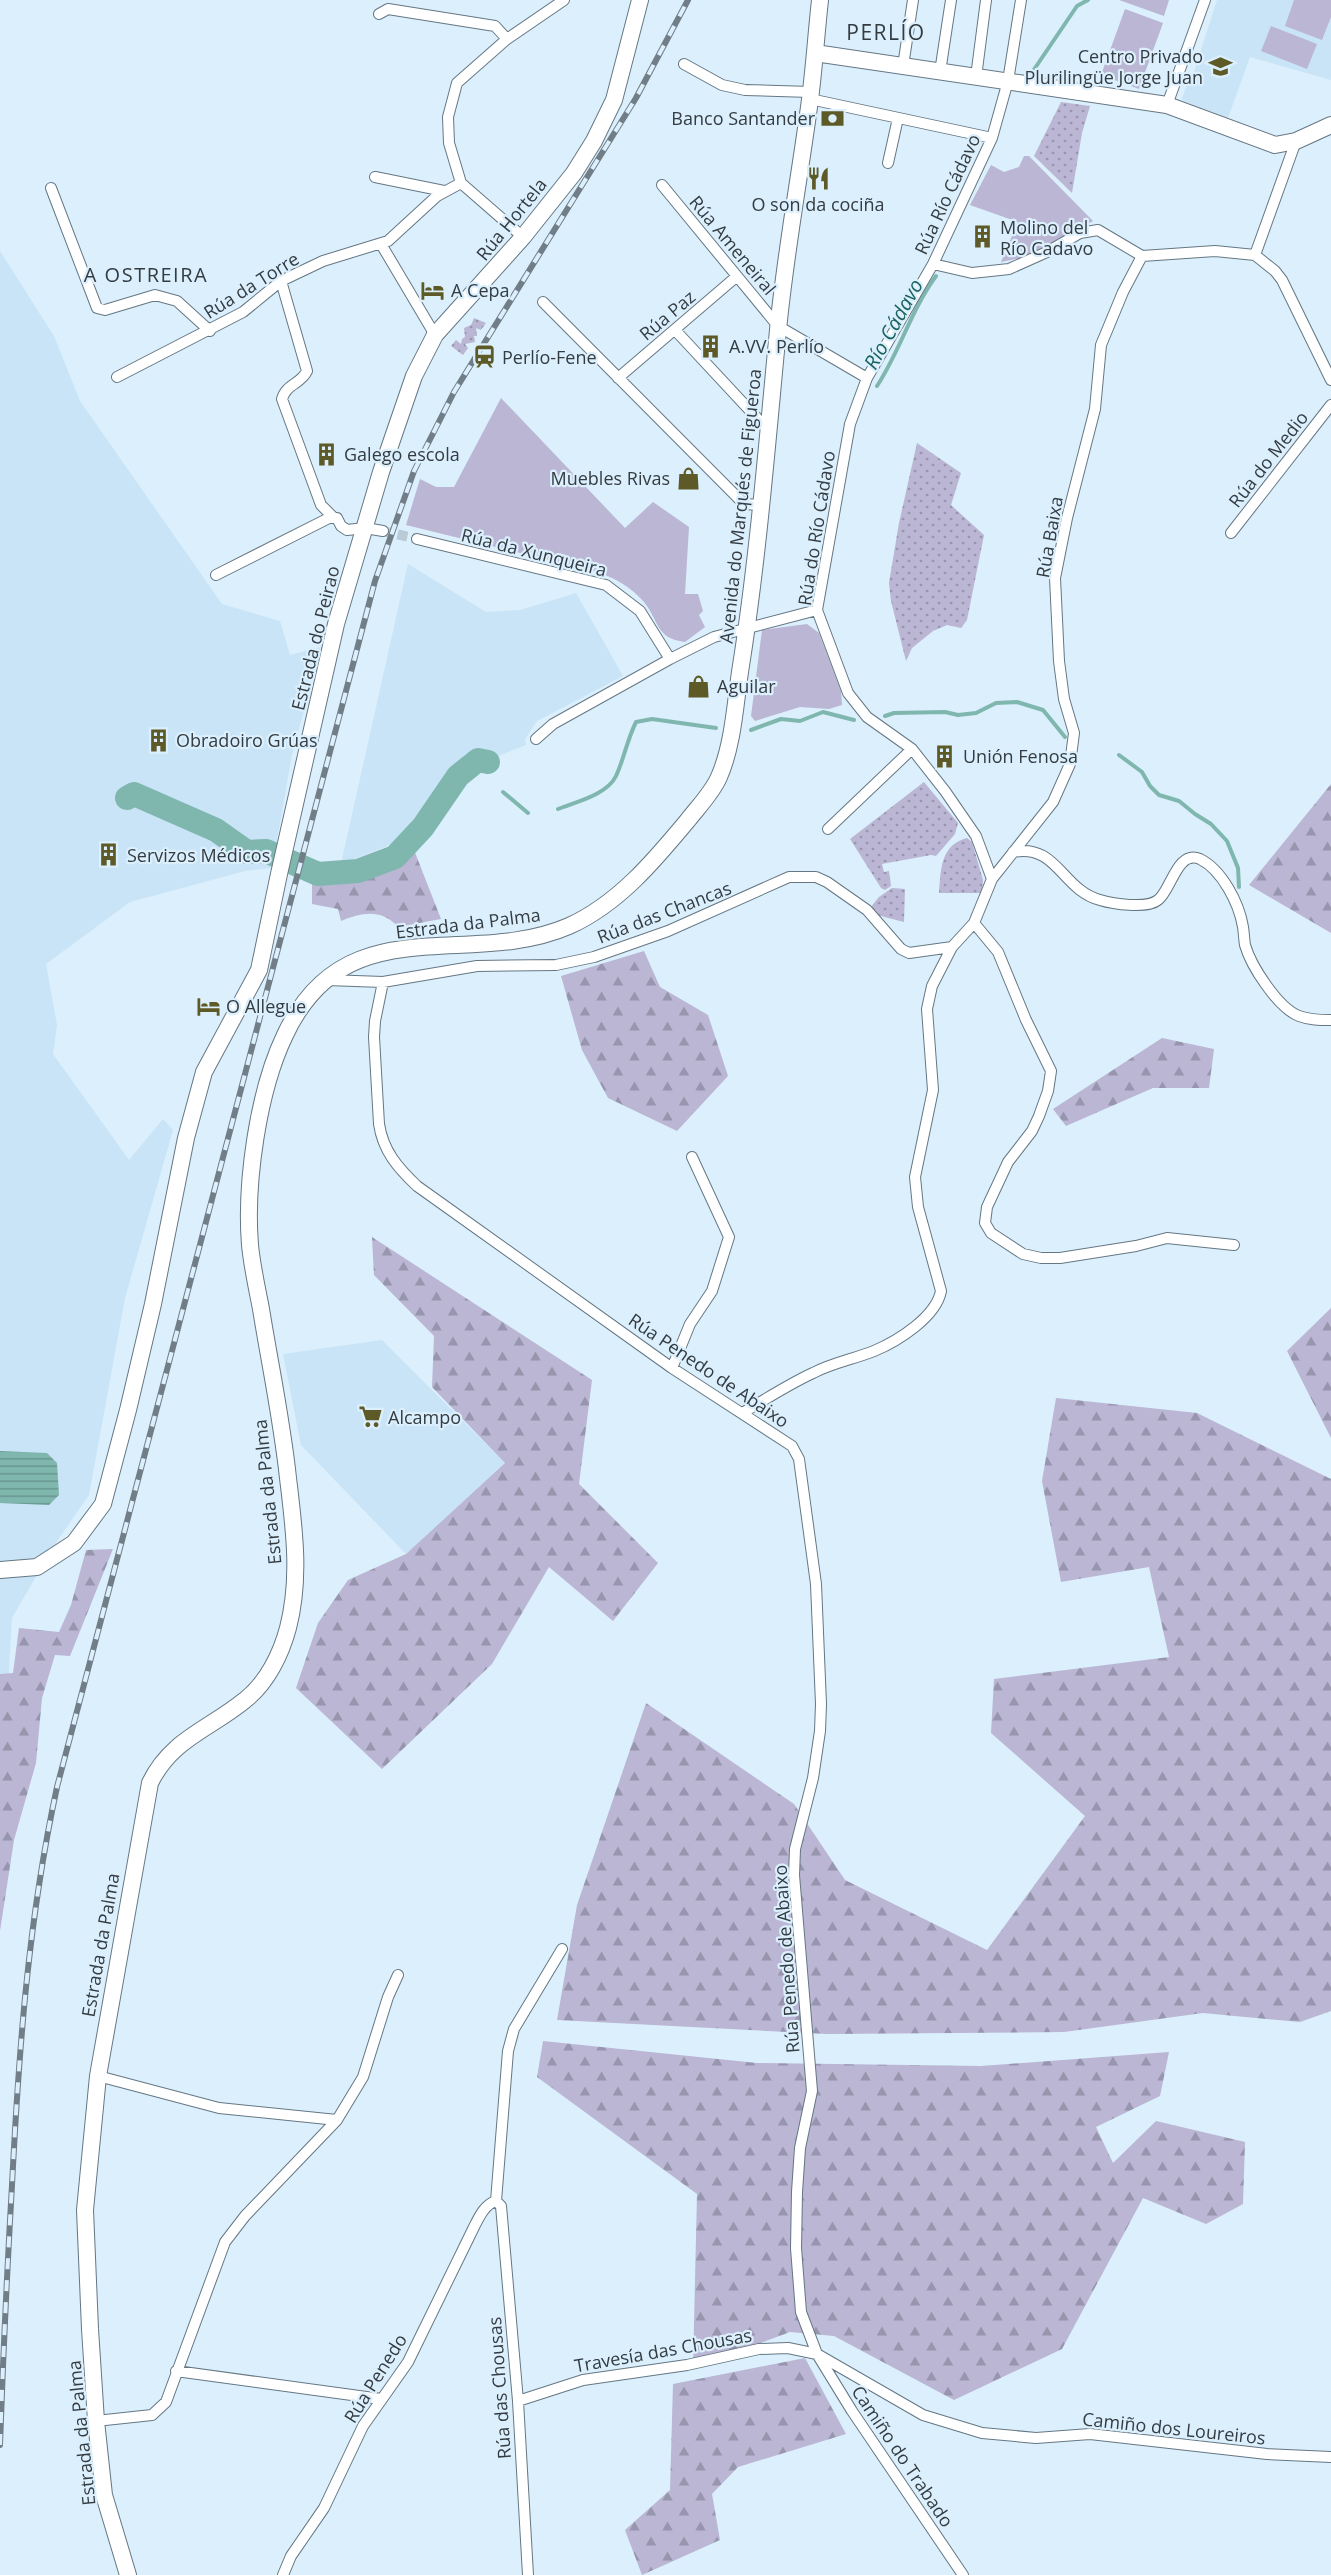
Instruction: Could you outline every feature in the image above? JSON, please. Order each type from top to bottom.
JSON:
[{"type":"street","points":[[524,237],[461,183],[450,143],[448,117],[457,83],[507,39],[564,0]]},
{"type":"street","name":"Rúa Hortela","points":[[365,528],[414,376],[435,335],[524,237],[574,173],[594,141],[614,100],[640,0]]},
{"type":"street","name":"Avenida do Marqués de Figueroa","points":[[731,730],[747,628],[778,326],[811,96],[820,0]]},
{"type":"street","points":[[903,66],[913,0]]},
{"type":"street","points":[[940,72],[951,0]]},
{"type":"street","points":[[976,77],[986,0]]},
{"type":"street","name":"Rúa Río Cádavo","points":[[867,378],[933,264],[992,138],[1008,81],[1021,0]]},
{"type":"street","points":[[1167,105],[1205,0]]},
{"type":"street","points":[[379,14],[388,9],[495,26],[507,39]]},
{"type":"street","points":[[815,53],[1167,105],[1275,145],[1296,141],[1331,125]]},
{"type":"street","points":[[684,64],[722,85],[745,90],[811,96],[992,138]]},
{"type":"street","points":[[888,163],[898,118]]},
{"type":"street","points":[[1256,255],[1296,141]]},
{"type":"street","points":[[375,177],[444,191]]},
{"type":"street","name":"Rúa da Torre","points":[[117,376],[210,331],[243,312],[281,281],[323,261],[381,244],[397,234],[444,191],[461,183]]},
{"type":"street","name":"Rúa Ameneiral","points":[[662,186],[778,326],[867,378]]},
{"type":"street","points":[[51,188],[97,308],[105,310],[155,295],[177,302],[210,331]]},
{"type":"street","points":[[933,264],[972,273],[1009,269],[1047,252],[1080,233],[1098,230],[1142,256],[1215,251],[1256,255],[1282,280],[1331,380]]},
{"type":"street","points":[[381,244],[435,335]]},
{"type":"street","name":"Rúa Baixa","points":[[974,922],[992,879],[1053,802],[1070,764],[1074,733],[1064,699],[1059,661],[1055,578],[1067,518],[1095,409],[1101,345],[1142,256]]},
{"type":"street","name":"Rúa Paz","points":[[618,378],[736,277]]},
{"type":"street","points":[[281,281],[307,371],[304,377],[288,386],[282,399],[321,505],[347,530],[365,528],[383,531]]},
{"type":"street","points":[[543,302],[744,504],[761,505]]},
{"type":"street","points":[[675,330],[769,431]]},
{"type":"street","name":"Rúa do Río Cádavo","points":[[867,378],[850,424],[817,610],[848,693],[867,717],[912,748],[976,836],[992,879]]},
{"type":"street","name":"Rúa do Medio","points":[[1232,533],[1331,405]]},
{"type":"street","points":[[216,575],[333,517]]},
{"type":"street","name":"Estrada do Peirao","points":[[0,1570],[37,1567],[74,1543],[103,1504],[133,1389],[186,1138],[204,1072],[259,970],[336,624],[365,528]]},
{"type":"street","name":"Rúa da Xunqueira","points":[[417,539],[606,585],[640,611],[670,659]]},
{"type":"street","points":[[536,739],[553,724],[714,637],[817,610]]},
{"type":"street","name":"Estrada da Palma","points":[[128,2575],[104,2495],[96,2421],[85,2210],[98,2076],[150,1783],[158,1766],[169,1753],[248,1698],[265,1680],[287,1634],[292,1608],[296,1539],[286,1459],[250,1246],[250,1176],[262,1107],[283,1038],[300,1008],[323,980],[354,962],[390,951],[427,945],[504,941],[542,936],[599,910],[642,872],[715,786],[723,769],[731,730]]},
{"type":"street","points":[[828,829],[912,748]]},
{"type":"street","points":[[1013,852],[1027,849],[1045,855],[1080,892],[1099,900],[1127,905],[1151,904],[1158,901],[1165,893],[1177,868],[1187,859],[1202,860],[1218,875],[1232,896],[1243,925],[1245,943],[1251,961],[1285,1008],[1298,1016],[1311,1020],[1331,1020]]},
{"type":"street","name":"Rúa das Chancas","points":[[323,980],[383,982],[477,966],[556,965],[594,957],[668,931],[789,877],[816,878],[827,882],[867,910],[901,949],[909,953],[952,947]]},
{"type":"street","points":[[744,1413],[814,1372],[876,1350],[916,1326],[939,1302],[941,1291],[924,1230],[915,1177],[933,1090],[927,1009],[932,986],[952,947],[974,922],[998,952],[1026,1020],[1051,1071],[1048,1091],[1032,1131],[1008,1162],[987,1207],[985,1223],[991,1233],[1023,1254],[1041,1258],[1060,1258],[1136,1246],[1167,1238],[1234,1245]]},
{"type":"street","name":"Rúa Penedo de Abaixo","points":[[383,982],[374,1037],[379,1124],[381,1138],[398,1168],[417,1186],[672,1368],[792,1446],[799,1459],[816,1584],[820,1731],[807,1808],[795,1849],[794,1875],[812,2091],[800,2148],[796,2248],[801,2312],[816,2354]]},
{"type":"street","points":[[672,1368],[690,1324],[712,1291],[729,1237],[692,1157]]},
{"type":"street","name":"Rúa das Chousas","points":[[528,2575],[518,2401],[501,2206],[496,2201],[508,2051],[514,2029],[562,1949]]},
{"type":"street","points":[[96,2421],[152,2415],[166,2402],[225,2242],[245,2216],[337,2120],[363,2077],[387,1997],[398,1975]]},
{"type":"street","points":[[98,2076],[219,2108],[337,2120]]},
{"type":"street","name":"Rúa Penedo","points":[[283,2575],[291,2556],[324,2508],[363,2426],[408,2362],[483,2210],[496,2201]]},
{"type":"street","name":"Travesía das Chousas","points":[[518,2401],[583,2380],[687,2365],[759,2349],[788,2348],[816,2354]]},
{"type":"street","name":"Camiño dos Loureiros","points":[[816,2354],[923,2415],[982,2433],[1036,2438],[1090,2434],[1267,2454],[1331,2457]]},
{"type":"street","name":"Camiño do Trabado","points":[[816,2354],[963,2575]]},
{"type":"street","points":[[176,2371],[381,2399]]},
{"type":"shaded area","name":"Centro Privado Plurilingüe Jorge Juan","points":[[1217,0],[1331,0],[1331,80],[1250,57],[1228,118],[1183,101],[1182,98],[1191,74],[1193,75]]},
{"type":"shaded area","points":[[0,251],[54,336],[80,401],[222,604],[280,621],[290,655],[321,647],[292,755],[272,868],[245,871],[130,902],[46,964],[57,1025],[53,1054],[129,1160],[163,1119],[173,1130],[125,1298],[89,1495],[55,1544],[12,1618],[8,1685],[0,1686]]},
{"type":"shaded area","points":[[408,564],[486,612],[520,610],[576,593],[623,676],[537,721],[525,739],[526,745],[493,758],[465,754],[395,843],[341,864]]},
{"type":"shaded area","points":[[382,1340],[505,1463],[406,1554],[301,1445],[283,1354]]},
{"type":"shaded area","points":[[0,1451],[47,1453],[57,1463],[59,1495],[49,1505],[0,1503]]},
{"type":"green space","points":[[1119,0],[1169,0],[1164,16]]},
{"type":"green space","points":[[1294,0],[1331,0],[1331,17],[1322,40],[1285,26]]},
{"type":"green space","points":[[1125,9],[1163,23],[1139,89],[1101,75]]},
{"type":"green space","points":[[1271,26],[1317,44],[1307,69],[1261,51]]},
{"type":"green space","points":[[1061,102],[1090,106],[1082,133],[1072,193],[1034,156]]},
{"type":"green space","points":[[1024,156],[1029,156],[1093,221],[1025,257],[1001,262],[1018,222],[970,205],[991,165],[1004,172],[1019,167]]},
{"type":"green space","points":[[474,318],[486,323],[481,330],[476,328],[475,342],[465,344],[468,348],[463,355],[451,346],[456,340],[461,344],[465,337],[464,328],[471,325]]},
{"type":"green space","points":[[501,398],[625,528],[653,502],[689,527],[685,594],[698,594],[703,611],[699,615],[705,627],[685,642],[675,640],[663,633],[649,609],[634,592],[598,572],[406,525],[420,479],[436,487],[454,487]]},
{"type":"green space","points":[[917,443],[961,473],[951,505],[984,535],[967,620],[961,628],[947,625],[933,631],[912,648],[906,661],[891,601],[889,583],[899,523]]},
{"type":"green space","points":[[807,624],[819,633],[841,691],[842,705],[829,709],[800,707],[755,721],[751,716],[762,630]]},
{"type":"green space","points":[[924,782],[958,823],[955,834],[936,856],[882,864],[884,872],[889,871],[891,886],[885,890],[881,888],[850,839]]},
{"type":"green space","points":[[1331,784],[1331,933],[1249,885]]},
{"type":"green space","points":[[967,838],[972,842],[983,880],[982,893],[939,893],[942,867],[947,852],[958,841]]},
{"type":"green space","points":[[414,850],[441,919],[398,927],[385,917],[371,914],[363,914],[341,921],[338,909],[312,904],[312,881],[372,875]]},
{"type":"green space","points":[[892,888],[905,889],[904,922],[877,915],[870,908],[879,897]]},
{"type":"green space","points":[[644,951],[660,987],[708,1015],[728,1076],[677,1131],[608,1098],[582,1050],[561,976]]},
{"type":"green space","points":[[1162,1038],[1214,1049],[1209,1088],[1153,1088],[1066,1126],[1053,1109]]},
{"type":"green space","points":[[372,1237],[592,1380],[579,1484],[658,1563],[613,1621],[549,1567],[492,1664],[382,1769],[296,1688],[318,1623],[348,1580],[406,1554],[505,1463],[432,1387],[434,1336],[374,1275]]},
{"type":"green space","points":[[1331,1308],[1331,1438],[1287,1351]]},
{"type":"green space","points":[[1056,1398],[1197,1413],[1331,1479],[1331,2011],[1300,2022],[1203,2013],[1064,2032],[827,2034],[557,2020],[577,1905],[646,1703],[794,1804],[845,1880],[987,1950],[1085,1816],[991,1733],[994,1679],[1169,1657],[1149,1567],[1061,1582],[1042,1481]]},
{"type":"green space","points":[[113,1549],[70,1656],[55,1655],[42,1698],[36,1763],[14,1840],[0,1931],[0,1674],[13,1673],[19,1628],[59,1632],[71,1605],[86,1550]]},
{"type":"green space","points":[[543,2041],[757,2063],[981,2066],[1169,2052],[1160,2096],[1096,2127],[1113,2163],[1156,2121],[1245,2142],[1243,2204],[1206,2224],[1143,2198],[1062,2349],[954,2400],[834,2336],[790,2332],[693,2368],[697,2194],[537,2077]]},
{"type":"green space","points":[[805,2358],[846,2434],[738,2467],[712,2494],[720,2540],[642,2575],[625,2530],[670,2490],[673,2384]]},
{"type":"waterway","name":"Río Cádavo","points":[[1033,71],[1077,6],[1088,0]]},
{"type":"waterway","name":"Río Cádavo","points":[[877,386],[919,303],[936,276]]},
{"type":"waterway","points":[[885,716],[894,713],[945,712],[958,715],[976,713],[996,703],[1017,702],[1043,710],[1065,737]]},
{"type":"waterway","points":[[751,730],[781,719],[800,721],[823,712],[854,720]]},
{"type":"waterway","points":[[558,809],[590,797],[612,783],[636,722],[652,719],[716,728]]},
{"type":"waterway","points":[[1119,755],[1142,772],[1150,786],[1159,795],[1179,801],[1211,824],[1227,841],[1238,868],[1239,887]]},
{"type":"waterway","points":[[127,798],[134,794],[216,830],[247,852],[266,851],[318,874],[358,871],[395,857],[423,827],[458,776],[478,760],[488,762]]},
{"type":"waterway","points":[[503,792],[528,813]]},
{"type":"tunnel","points":[[383,531],[417,539]]},
{"type":"railway","points":[[0,2445],[8,2250],[26,1985],[39,1887],[57,1787],[375,581],[414,471],[454,392],[636,98],[688,0]]},
{"type":"place","name":"Centro Privado Plurilingüe Jorge Juan","points":[[1221,66]]},
{"type":"place","name":"Banco Santander","points":[[833,118]]},
{"type":"place","name":"O son da cociña","points":[[818,178]]},
{"type":"place","name":"Molino del Río Cadavo","points":[[982,237]]},
{"type":"place","name":"A Cepa","points":[[433,290]]},
{"type":"place","name":"A.VV. Perlío","points":[[711,346]]},
{"type":"place","name":"Perlío-Fene","points":[[484,357]]},
{"type":"place","name":"Galego escola","points":[[326,454]]},
{"type":"place","name":"Muebles Rivas","points":[[688,478]]},
{"type":"place","name":"Aguilar","points":[[699,686]]},
{"type":"place","name":"Obradoiro Grúas","points":[[158,740]]},
{"type":"place","name":"Unión Fenosa","points":[[945,756]]},
{"type":"place","name":"Servizos Médicos","points":[[109,855]]},
{"type":"place","name":"O Allegue","points":[[208,1006]]},
{"type":"place","name":"Alcampo","points":[[370,1417]]},
{"type":"district","name":"PERLÍO","points":[[886,32]]},
{"type":"district","name":"A OSTREIRA","points":[[146,274]]}]
